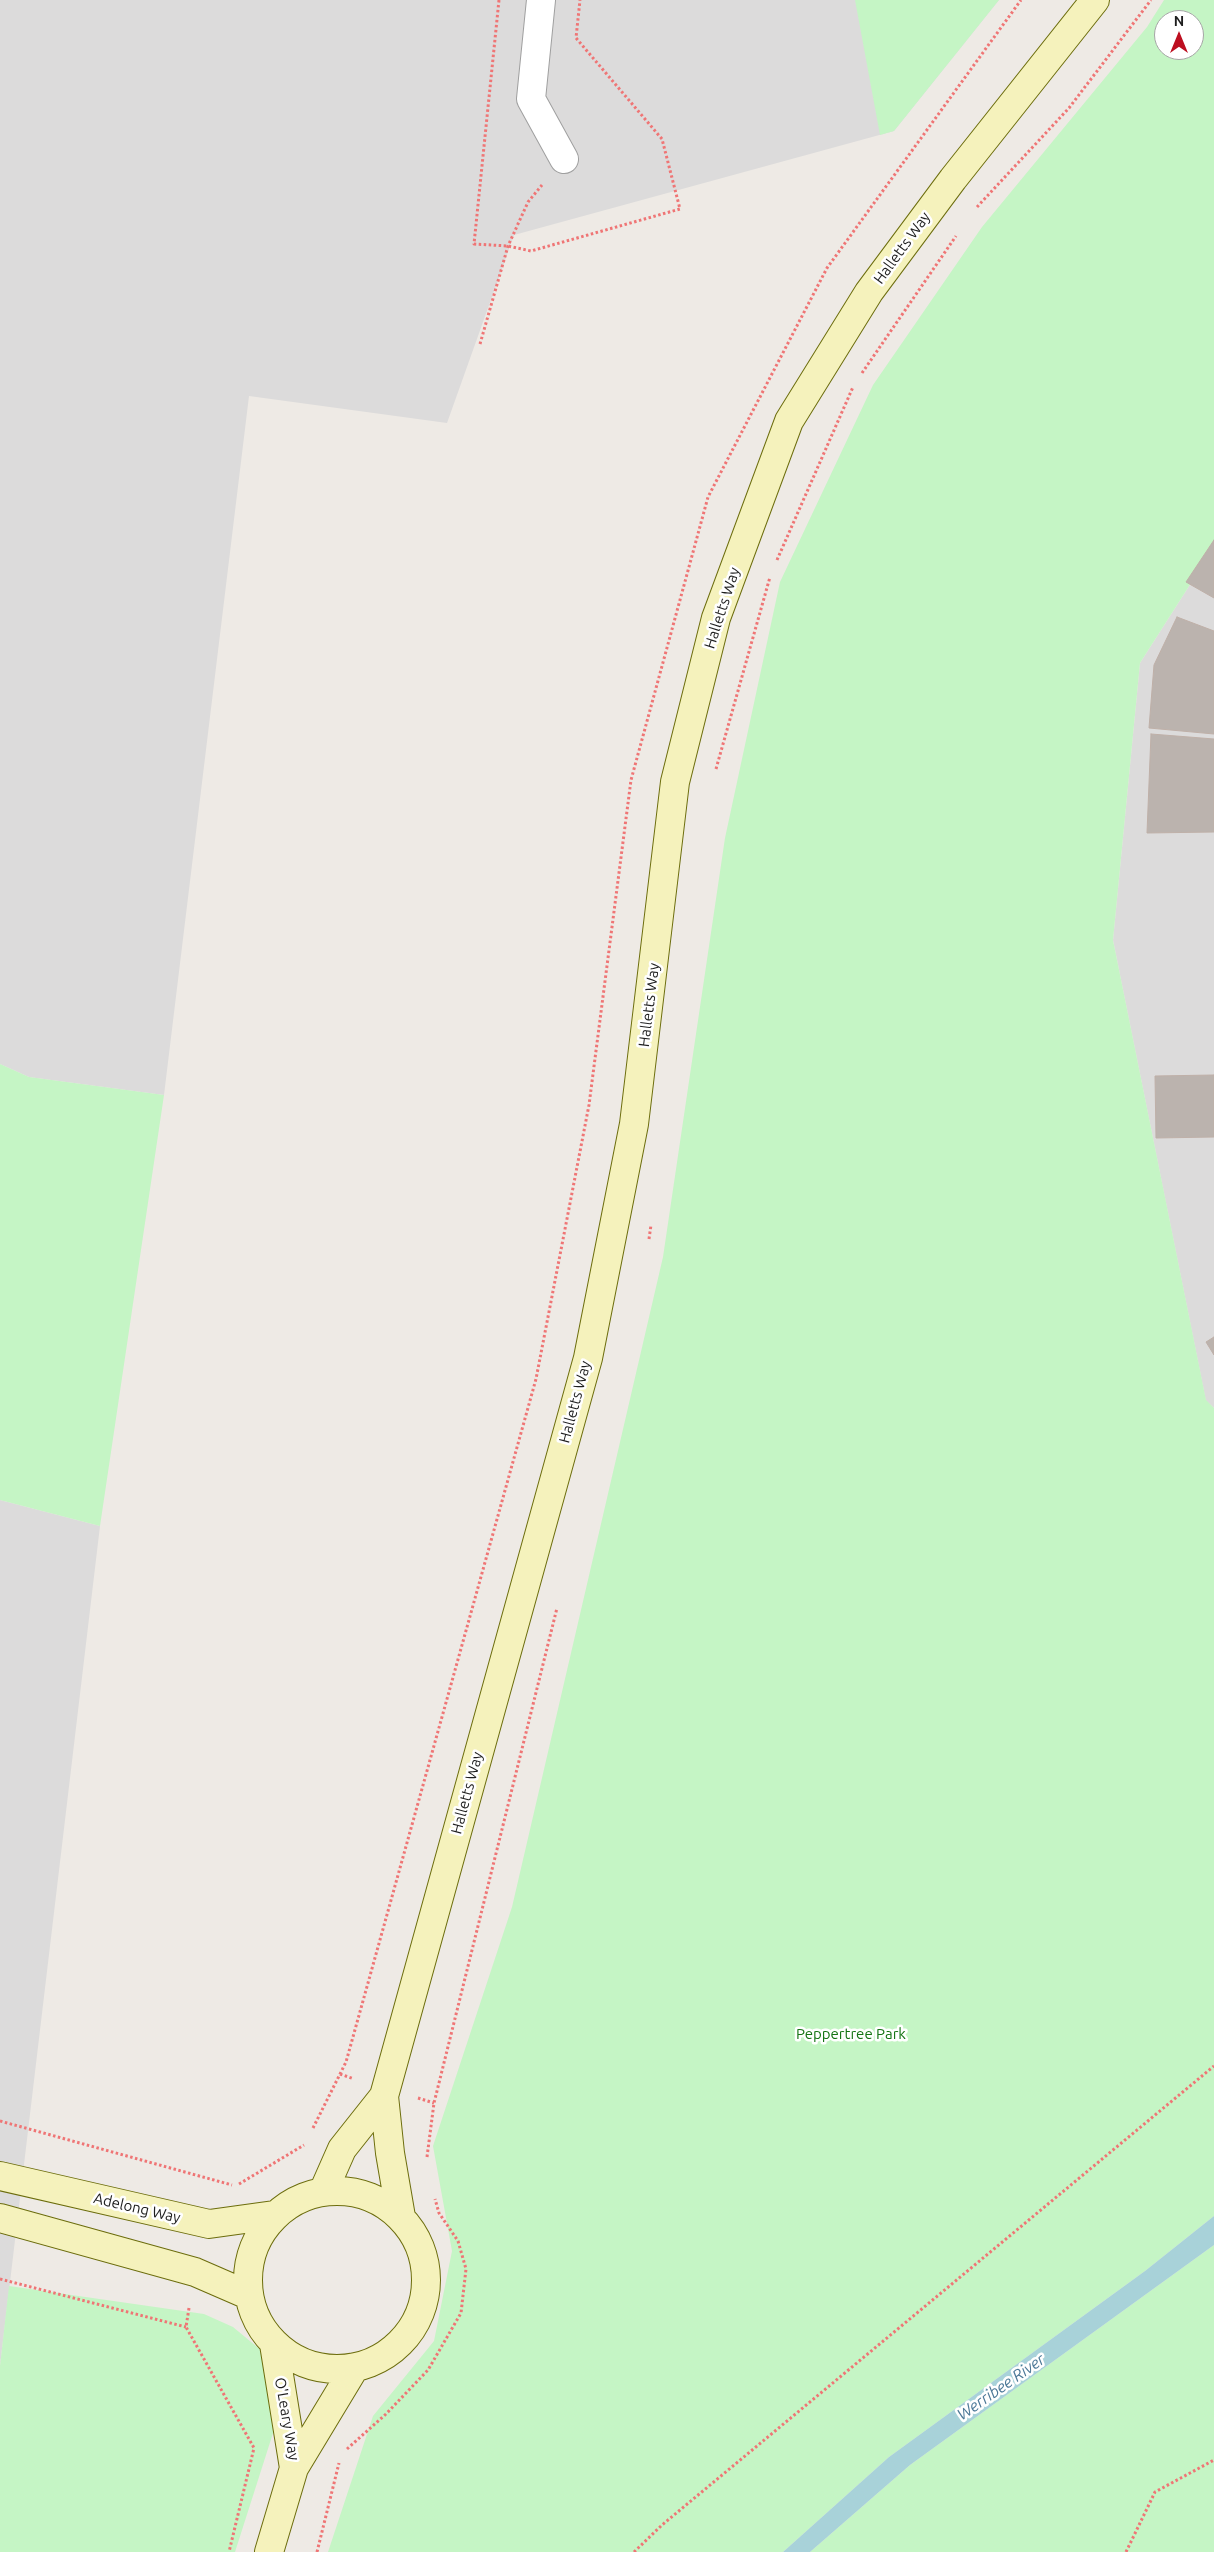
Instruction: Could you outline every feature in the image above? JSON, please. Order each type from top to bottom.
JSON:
[{"type":"street","points":[[541,0],[531,99],[564,159]]},
{"type":"street","name":"Halletts Way","points":[[401,2217],[390,2153],[384,2096],[588,1358],[634,1124],[675,782],[716,618],[789,421],[869,292],[953,178],[1096,0]]},
{"type":"street","name":"Halletts Way","points":[[323,2192],[342,2149],[384,2096]]},
{"type":"street","name":"Adelong Way","points":[[0,2176],[209,2224],[274,2215]]},
{"type":"street","points":[[323,2192],[351,2192],[378,2201],[401,2217],[416,2240],[425,2265],[426,2292],[418,2318],[402,2341],[381,2358],[355,2367],[326,2368],[298,2361],[274,2344],[253,2313],[248,2295],[248,2266],[257,2238],[274,2215],[306,2196],[323,2192]]},
{"type":"street","points":[[0,2218],[195,2272],[248,2295]]},
{"type":"street","name":"O'Leary Way","points":[[274,2344],[294,2468]]},
{"type":"street","name":"O'Leary Way","points":[[294,2468],[355,2367]]},
{"type":"street","points":[[269,2552],[294,2468]]},
{"type":"path","points":[[499,0],[474,244],[508,246],[531,251],[680,209],[662,140],[576,38],[580,0]]},
{"type":"path","points":[[311,2131],[346,2062],[536,1379],[589,1105],[631,780],[708,497],[826,268],[1020,0]]},
{"type":"path","points":[[973,212],[1069,108],[1151,0]]},
{"type":"path","points":[[480,344],[508,246],[528,202],[564,159]]},
{"type":"path","points":[[859,377],[957,236]]},
{"type":"path","points":[[776,562],[854,385]]},
{"type":"path","points":[[715,774],[772,570]]},
{"type":"path","points":[[648,1242],[652,1222]]},
{"type":"path","points":[[426,2167],[434,2103],[559,1600]]},
{"type":"path","points":[[634,2552],[662,2525],[1214,2066]]},
{"type":"path","points":[[0,2122],[235,2186]]},
{"type":"path","points":[[209,2224],[216,2192],[235,2186],[303,2148],[307,2139]]},
{"type":"path","points":[[317,2552],[342,2454],[386,2414],[428,2370],[461,2313],[466,2269],[458,2241],[439,2213],[434,2194]]},
{"type":"path","points":[[0,2279],[186,2328],[254,2448],[229,2552]]},
{"type":"path","points":[[1126,2552],[1155,2492],[1214,2460]]},
{"type":"shaded area","points":[[0,0],[999,0],[894,131],[514,235],[447,423],[249,396],[164,1095],[29,1077],[0,1064]]},
{"type":"shaded area","points":[[1214,547],[1214,1408],[1206,1401],[1113,940],[1140,663]]},
{"type":"shaded area","points":[[0,1500],[100,1526],[0,2366]]},
{"type":"green space","points":[[855,0],[999,0],[894,131],[880,135]]},
{"type":"green space","name":"Peppertree Park","points":[[1164,0],[1214,0],[1214,547],[1140,663],[1113,940],[1206,1400],[1214,1408],[1214,2216],[1145,2271],[889,2457],[783,2552],[328,2552],[373,2416],[434,2341],[452,2251],[433,2146],[512,1907],[663,1257],[725,838],[780,582],[873,385],[982,227],[1147,27],[1154,16],[1154,60],[1204,60],[1204,10],[1158,10]]},
{"type":"green space","points":[[0,1064],[29,1077],[164,1095],[100,1526],[0,1500]]},
{"type":"green space","points":[[1214,2245],[1214,2552],[810,2552],[910,2465]]},
{"type":"green space","points":[[9,2286],[204,2314],[233,2327],[268,2356],[274,2430],[235,2552],[0,2552],[0,2366]]},
{"type":"water","name":"Werribee River","points":[[1214,2216],[1214,2245],[910,2465],[810,2552],[783,2552],[889,2457],[1145,2271]]},
{"type":"building","points":[[1214,540],[1214,598],[1186,582]]},
{"type":"building","points":[[1177,617],[1214,631],[1214,734],[1149,728],[1154,665]]},
{"type":"building","points":[[1151,734],[1214,739],[1214,832],[1147,833]]},
{"type":"building","points":[[1214,1075],[1214,1137],[1156,1138],[1155,1076]]},
{"type":"building","points":[[1214,1337],[1214,1355],[1206,1342]]}]
